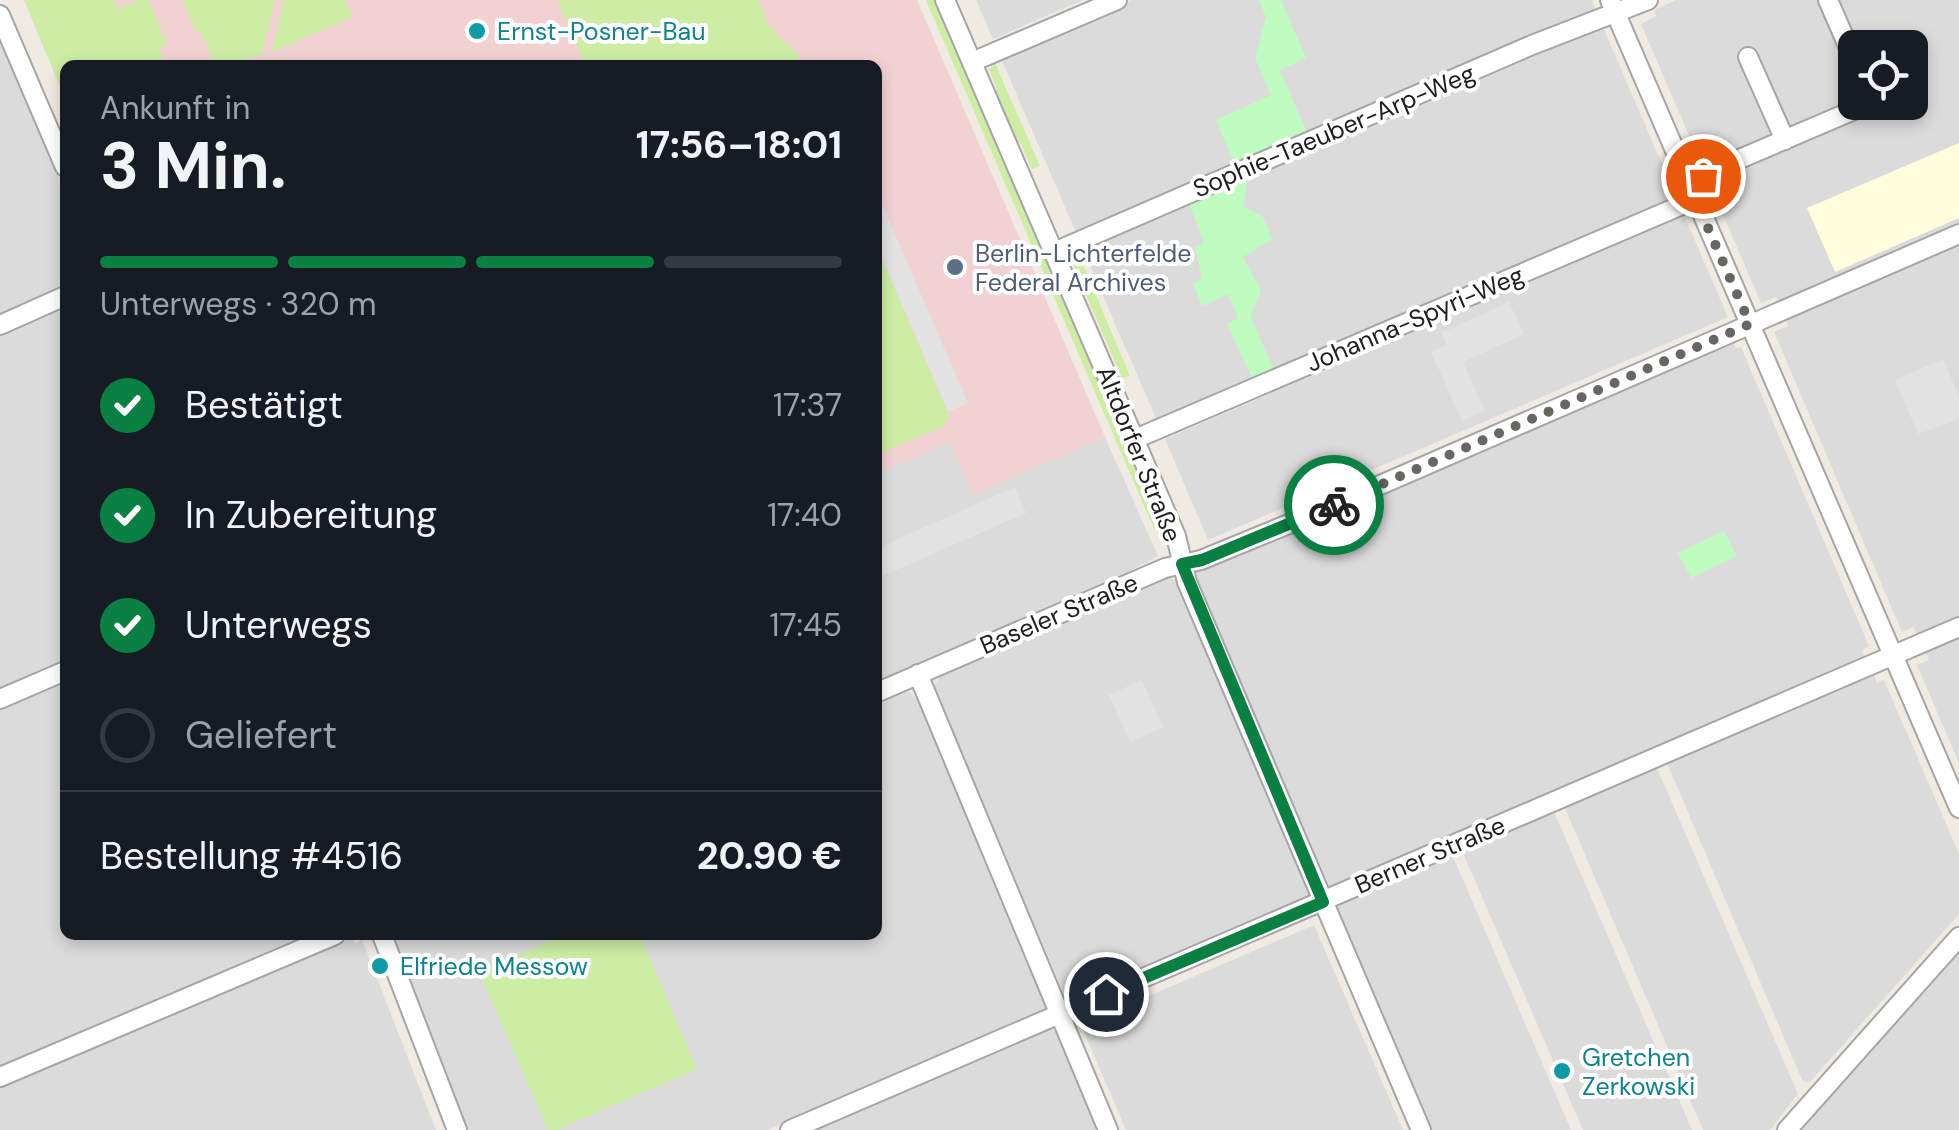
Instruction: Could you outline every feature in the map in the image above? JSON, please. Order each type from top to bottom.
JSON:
[{"type":"street","name":"Altdorfer Straße","points":[[945,0],[1176,536],[1182,564],[1421,1130]]},
{"type":"street","points":[[972,62],[1116,0]]},
{"type":"street","name":"Sophie-Taeuber-Arp-Weg","points":[[1054,252],[1613,6],[1648,0]]},
{"type":"street","points":[[1828,0],[1841,30]]},
{"type":"street","points":[[1613,6],[1959,808]]},
{"type":"street","points":[[0,15],[60,155]]},
{"type":"street","points":[[1748,56],[1785,140]]},
{"type":"street","name":"Johanna-Spyri-Weg","points":[[1135,439],[1692,190],[1785,140],[1838,118]]},
{"type":"street","name":"Baseler Straße","points":[[882,690],[1165,568],[1202,560],[1318,512],[1959,234]]},
{"type":"street","points":[[0,324],[60,298]]},
{"type":"street","name":"Berner Straße","points":[[790,1130],[1959,627]]},
{"type":"street","points":[[0,700],[60,674]]},
{"type":"street","points":[[918,674],[1108,1130]]},
{"type":"street","points":[[1787,1130],[1959,937]]},
{"type":"street","points":[[0,1077],[323,940]]},
{"type":"street","points":[[384,940],[458,1130]]},
{"type":"shaded area","name":"Berlin-Lichterfelde Federal Archives","points":[[24,0],[917,0],[1105,437],[973,495],[950,442],[882,471],[882,60],[60,60],[60,86]]},
{"type":"shaded area","points":[[976,0],[1083,0],[993,39]]},
{"type":"shaded area","points":[[1131,0],[1592,0],[1597,12],[1078,237],[1000,56]]},
{"type":"shaded area","points":[[1676,0],[1959,0],[1959,228],[1780,305],[1776,297],[1761,303],[1641,24],[1656,16],[1654,10]]},
{"type":"shaded area","points":[[1602,25],[1678,201],[1159,425],[1081,245],[1551,41]]},
{"type":"shaded area","points":[[0,39],[60,180],[60,289],[0,315]]},
{"type":"shaded area","points":[[1959,143],[1959,218],[1835,272],[1807,208]]},
{"type":"shaded area","points":[[882,204],[968,403],[948,412],[882,258]]},
{"type":"shaded area","points":[[1684,215],[1728,317],[1208,540],[1165,439],[1614,246],[1648,224]]},
{"type":"shaded area","points":[[1959,243],[1959,617],[1917,635],[1914,627],[1902,632],[1774,332],[1788,326],[1785,317]]},
{"type":"shaded area","points":[[1509,302],[1524,334],[1463,362],[1485,411],[1462,421],[1431,352],[1447,344],[1441,333]]},
{"type":"shaded area","points":[[60,308],[60,666],[0,692],[0,334]]},
{"type":"shaded area","points":[[1733,339],[1735,348],[1741,347],[1869,646],[1862,650],[1865,659],[1334,887],[1325,884],[1195,578],[1197,571]]},
{"type":"shaded area","points":[[1943,359],[1959,396],[1959,419],[1918,434],[1895,380]]},
{"type":"shaded area","points":[[1105,437],[1158,556],[1117,578],[882,679],[882,471],[950,442],[973,495]]},
{"type":"shaded area","points":[[1015,487],[1026,513],[882,576],[882,546]]},
{"type":"shaded area","points":[[1169,578],[1178,581],[1311,891],[1307,899],[1070,999],[1065,996],[935,684],[941,675]]},
{"type":"shaded area","points":[[1959,637],[1959,763],[1917,665],[1929,660],[1926,651]]},
{"type":"shaded area","points":[[1873,673],[1877,683],[1884,680],[1959,854],[1959,914],[1809,1083],[1802,1080],[1667,763]]},
{"type":"shaded area","points":[[1142,680],[1163,727],[1130,742],[1109,695]]},
{"type":"shaded area","points":[[60,683],[60,940],[307,940],[0,1070],[0,708]]},
{"type":"shaded area","points":[[901,692],[909,692],[918,700],[1047,1004],[1045,1010],[768,1130],[467,1130],[393,940],[882,940],[882,700]]},
{"type":"shaded area","points":[[1657,768],[1798,1094],[1770,1130],[1703,1130],[1565,808]]},
{"type":"shaded area","points":[[1554,812],[1692,1130],[1583,1130],[1463,853]]},
{"type":"shaded area","points":[[1451,855],[1571,1130],[1429,1130],[1335,912],[1340,903]]},
{"type":"shaded area","points":[[1314,925],[1403,1130],[1126,1130],[1081,1025]]},
{"type":"shaded area","points":[[343,940],[362,940],[436,1130],[0,1130],[0,1087]]},
{"type":"shaded area","points":[[1959,954],[1959,1130],[1801,1130]]},
{"type":"shaded area","points":[[1048,1028],[1056,1031],[1098,1130],[810,1130]]},
{"type":"green space","points":[[24,0],[114,0],[118,9],[138,0],[149,0],[167,45],[159,49],[164,60],[60,60],[60,86]]},
{"type":"green space","points":[[183,0],[275,0],[262,54],[248,60],[213,60],[201,31],[196,32]]},
{"type":"green space","points":[[284,0],[345,0],[353,17],[272,52]]},
{"type":"green space","points":[[557,0],[758,0],[770,28],[803,60],[583,60]]},
{"type":"green space","points":[[926,0],[937,0],[1163,526],[1154,529]]},
{"type":"green space","points":[[1259,0],[1281,0],[1306,58],[1280,70],[1306,131],[1234,163],[1216,120],[1271,95],[1255,58],[1266,17]]},
{"type":"green space","points":[[995,63],[1040,166],[1032,169],[1021,144],[1014,141],[995,95],[997,89],[989,70]]},
{"type":"green space","points":[[1248,179],[1243,206],[1263,217],[1272,239],[1243,257],[1261,291],[1250,316],[1274,370],[1274,375],[1255,384],[1227,324],[1238,318],[1228,294],[1202,306],[1193,283],[1202,278],[1195,247],[1204,243],[1189,204]]},
{"type":"green space","points":[[1077,250],[1130,376],[1122,378],[1070,258]]},
{"type":"green space","points":[[882,258],[949,416],[942,427],[882,452]]},
{"type":"green space","points":[[1724,531],[1737,556],[1691,578],[1678,553]]},
{"type":"green space","points":[[553,940],[642,940],[697,1069],[556,1130],[548,1130],[479,972]]},
{"type":"way so far","points":[[1334,505],[1750,324],[1688,182],[1703,176]]},
{"type":"place","name":"Ernst-Posner-Bau","points":[[477,31]]},
{"type":"place","name":"Berlin-Lichterfelde Federal Archives","points":[[955,267]]},
{"type":"place","name":"Elfriede Messow","points":[[380,966]]},
{"type":"place","name":"Gretchen Zerkowski","points":[[1562,1071]]},
{"type":"route","points":[[1106,994],[1323,902],[1182,564],[1202,560],[1334,505]]}]
